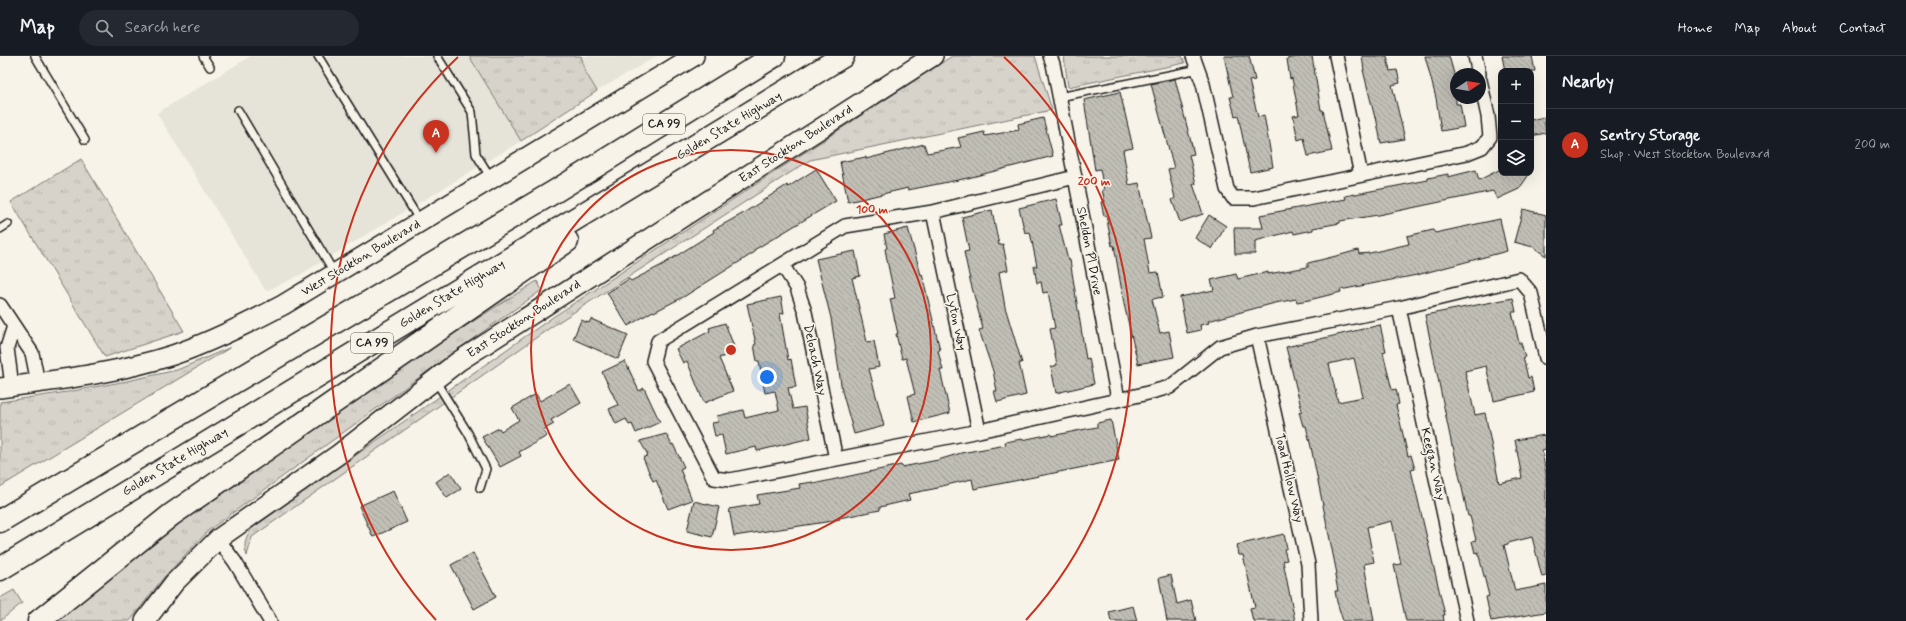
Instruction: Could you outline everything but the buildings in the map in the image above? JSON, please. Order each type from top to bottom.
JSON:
[{"type":"highway","name":"CA 99","points":[[0,521],[554,192],[774,56]]},
{"type":"highway","name":"Golden State Highway","points":[[0,569],[843,56]]},
{"type":"highway","points":[[39,621],[171,515],[745,117]]},
{"type":"street","name":"West Stockton Boulevard","points":[[6,387],[89,375],[172,355],[283,306],[694,56]]},
{"type":"street","name":"East Stockton Boulevard","points":[[145,621],[174,583],[218,539],[339,454],[459,361],[933,56]]},
{"type":"street","name":"Sheldon Pl Drive","points":[[1050,56],[1118,399]]},
{"type":"street","points":[[1193,56],[1199,68],[1227,189],[1233,198],[1254,198],[1467,153],[1482,147],[1490,137],[1485,104]]},
{"type":"street","points":[[1336,56],[1361,176]]},
{"type":"street","points":[[1475,56],[1478,68]]},
{"type":"street","points":[[1075,177],[934,212],[845,226],[658,341],[653,360],[714,478],[730,480],[836,460],[979,431],[1170,387],[1220,347],[1257,336],[1399,308],[1519,279],[1531,293],[1546,358]]},
{"type":"street","name":"Lyton Way","points":[[934,212],[979,431]]},
{"type":"street","name":"Deloach Way","points":[[782,266],[797,288],[805,312],[836,460]]},
{"type":"street","points":[[0,305],[32,353],[38,383]]},
{"type":"street","name":"Keegan Way","points":[[1399,308],[1467,621]]},
{"type":"street","points":[[6,387],[7,348],[14,326]]},
{"type":"street","name":"Toad Hollow Way","points":[[1257,336],[1308,564],[1312,621]]},
{"type":"street","points":[[218,539],[235,562],[270,621]]},
{"type":"lane","points":[[35,56],[85,140]]},
{"type":"lane","points":[[203,56],[210,67]]},
{"type":"lane","points":[[318,56],[420,222]]},
{"type":"lane","points":[[438,56],[472,112],[476,154],[492,178]]},
{"type":"lane","points":[[1059,97],[1199,68]]},
{"type":"lane","points":[[238,110],[335,274]]},
{"type":"lane","points":[[0,229],[8,224]]},
{"type":"lane","points":[[435,380],[468,433],[486,469],[480,488]]},
{"type":"shaded area","points":[[251,56],[469,56],[521,141],[298,276],[266,291],[157,113]]},
{"type":"shaded area","points":[[581,56],[657,56],[597,91],[586,73]]},
{"type":"green space","points":[[469,56],[581,56],[586,73],[597,91],[521,141]]},
{"type":"green space","points":[[952,56],[1035,56],[1052,110],[810,160],[557,323],[252,537],[247,556],[245,541],[252,528],[553,317]]},
{"type":"green space","points":[[1064,56],[1182,56],[1185,63],[1068,87]]},
{"type":"green space","points":[[81,159],[184,331],[105,357],[11,202]]},
{"type":"green space","points":[[537,281],[542,290],[209,530],[164,577],[130,621],[51,621],[130,557],[348,400]]},
{"type":"green space","points":[[231,347],[0,487],[0,402],[67,392],[177,370]]},
{"type":"green space","points":[[14,590],[22,603],[0,621],[0,598]]},
{"type":"place","name":"Sentry Storage","points":[[436,153]]}]
